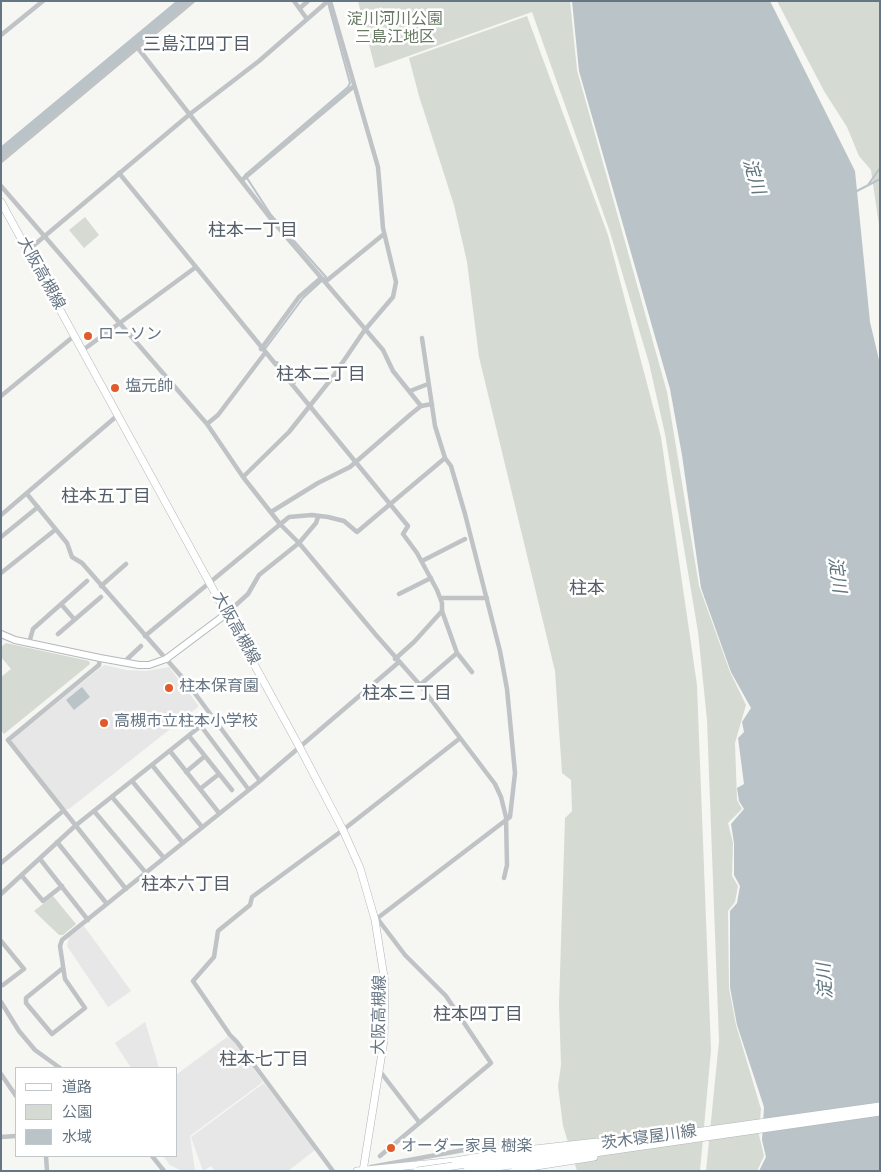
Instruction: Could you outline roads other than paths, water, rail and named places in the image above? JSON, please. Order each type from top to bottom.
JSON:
[{"type":"main road","name":"大阪高槻線","points":[[1,202],[300,748],[343,830],[360,868],[376,919],[385,983],[384,1040],[361,1170]]},
{"type":"main road","name":"茨木寝屋川線","points":[[642,1143],[880,1106]]},
{"type":"main road","name":"茨木寝屋川線","points":[[467,1171],[546,1156],[880,1112]]},
{"type":"main road","points":[[361,1170],[455,1161],[509,1163],[642,1143]]},
{"type":"main road","name":"茨木寝屋川線","points":[[417,1171],[509,1163]]},
{"type":"street","points":[[1,35],[43,1]]},
{"type":"street","points":[[1,161],[193,1]]},
{"type":"street","points":[[294,1],[307,19]]},
{"type":"street","points":[[300,8],[308,1]]},
{"type":"street","points":[[27,251],[190,114],[259,61],[329,1],[378,166],[384,234],[396,282],[393,297],[364,331],[289,432],[243,477]]},
{"type":"street","points":[[137,47],[364,331],[383,350],[393,371],[421,406]]},
{"type":"street","points":[[242,180],[354,86]]},
{"type":"street","points":[[119,173],[408,526],[403,534],[422,561],[431,578],[440,598],[442,611],[457,653],[472,672]]},
{"type":"street","points":[[1,186],[207,424],[243,477],[280,524],[300,543],[420,685],[459,739],[495,784],[501,797],[506,817],[504,822],[507,838],[507,865],[504,878]]},
{"type":"street","points":[[325,282],[384,234]]},
{"type":"street","points":[[82,350],[196,267]]},
{"type":"street","points":[[207,424],[218,415],[299,297],[321,278]]},
{"type":"street","points":[[2,392],[74,336]]},
{"type":"street","points":[[380,1156],[491,1063],[446,996],[405,955],[376,919],[510,817],[515,774],[510,742],[507,689],[487,598],[451,466],[445,458],[435,426],[422,338]]},
{"type":"street","points":[[410,391],[428,384]]},
{"type":"street","points":[[271,512],[357,462],[421,406],[432,404]]},
{"type":"street","points":[[1,515],[118,415]]},
{"type":"street","points":[[145,636],[289,517],[298,515],[318,516],[344,521],[357,532],[445,458]]},
{"type":"street","points":[[27,494],[70,548],[72,557],[82,563],[188,684],[260,781]]},
{"type":"street","points":[[1,537],[38,507]]},
{"type":"street","points":[[1,634],[29,643],[123,663],[144,665],[166,659],[226,614],[248,594],[259,575],[300,543],[316,523],[318,516]]},
{"type":"street","points":[[1,574],[55,530]]},
{"type":"street","points":[[422,561],[465,539]]},
{"type":"street","points":[[101,586],[126,564]]},
{"type":"street","points":[[399,594],[431,578]]},
{"type":"street","points":[[29,643],[33,628],[87,582]]},
{"type":"street","points":[[58,634],[101,597]]},
{"type":"street","points":[[440,598],[487,598]]},
{"type":"street","points":[[61,604],[74,619]]},
{"type":"street","points":[[63,968],[26,998],[26,1003],[52,1034],[85,1008],[65,979],[60,946],[62,940],[300,748],[397,660],[442,611]]},
{"type":"street","points":[[123,663],[141,646]]},
{"type":"street","points":[[420,685],[457,653]]},
{"type":"street","points":[[100,658],[99,665],[8,740],[126,889]]},
{"type":"street","points":[[1,894],[75,826],[212,717]]},
{"type":"street","points":[[201,726],[249,790]]},
{"type":"street","points":[[189,736],[232,790]]},
{"type":"street","points":[[333,1171],[230,1035],[193,981],[214,957],[218,931],[250,905],[252,897],[343,830],[459,739]]},
{"type":"street","points":[[170,751],[219,813]]},
{"type":"street","points":[[186,772],[205,756]]},
{"type":"street","points":[[152,765],[202,827]]},
{"type":"street","points":[[200,789],[219,774]]},
{"type":"street","points":[[132,781],[183,843]]},
{"type":"street","points":[[112,797],[164,858]]},
{"type":"street","points":[[1,863],[63,811]]},
{"type":"street","points":[[94,811],[146,873]]},
{"type":"street","points":[[57,842],[107,904]]},
{"type":"street","points":[[40,859],[88,920]]},
{"type":"street","points":[[22,876],[43,900],[62,886]]},
{"type":"street","points":[[1,941],[24,969],[3,985]]},
{"type":"street","points":[[1,1002],[19,1032],[35,1050],[59,1067]]},
{"type":"street","points":[[379,1070],[420,1122]]},
{"type":"street","points":[[1,1074],[15,1095]]},
{"type":"street","points":[[1,1137],[15,1136]]},
{"type":"street","points":[[361,1170],[490,1145],[495,1149],[498,1171]]},
{"type":"street","points":[[46,1157],[47,1171]]},
{"type":"street","points":[[153,1157],[164,1171]]},
{"type":"water","name":"淀川","points":[[572,1],[770,1],[855,171],[870,322],[880,364],[880,1171],[759,1171],[766,1157],[762,1140],[764,1107],[737,1025],[730,987],[730,911],[737,903],[740,886],[734,875],[734,843],[731,824],[744,809],[739,801],[737,788],[744,784],[738,738],[744,732],[742,722],[751,708],[731,672],[701,588],[682,455],[670,389],[579,71]]},
{"type":"water","points":[[82,687],[90,697],[74,710],[66,700]]},
{"type":"waterway","points":[[1,153],[184,1]]},
{"type":"waterway","points":[[265,349],[303,298],[326,277],[271,215],[245,175],[348,87],[350,83],[328,3]]},
{"type":"waterway","points":[[868,185],[880,168]]},
{"type":"waterway","points":[[855,192],[880,179]]},
{"type":"waterway","points":[[277,362],[295,383]]},
{"type":"place","name":"ローソン","points":[[88,336]]},
{"type":"place","name":"塩元帥","points":[[115,388]]},
{"type":"place","name":"柱本保育園","points":[[169,688]]},
{"type":"place","name":"高槻市立柱本小学校","points":[[104,723]]},
{"type":"place","name":"オーダー家具 樹楽","points":[[391,1148]]},
{"type":"district","name":"三島江四丁目","points":[[197,46]]},
{"type":"district","name":"柱本一丁目","points":[[253,232]]},
{"type":"district","name":"柱本二丁目","points":[[321,376]]},
{"type":"district","name":"柱本五丁目","points":[[106,498]]},
{"type":"district","name":"柱本","points":[[587,590]]},
{"type":"district","name":"柱本三丁目","points":[[407,695]]},
{"type":"district","name":"柱本六丁目","points":[[186,886]]},
{"type":"district","name":"柱本四丁目","points":[[478,1016]]},
{"type":"district","name":"柱本七丁目","points":[[264,1061]]},
{"type":"park label","name":"淀川河川公園 三島江地区","points":[[395,30]]}]
